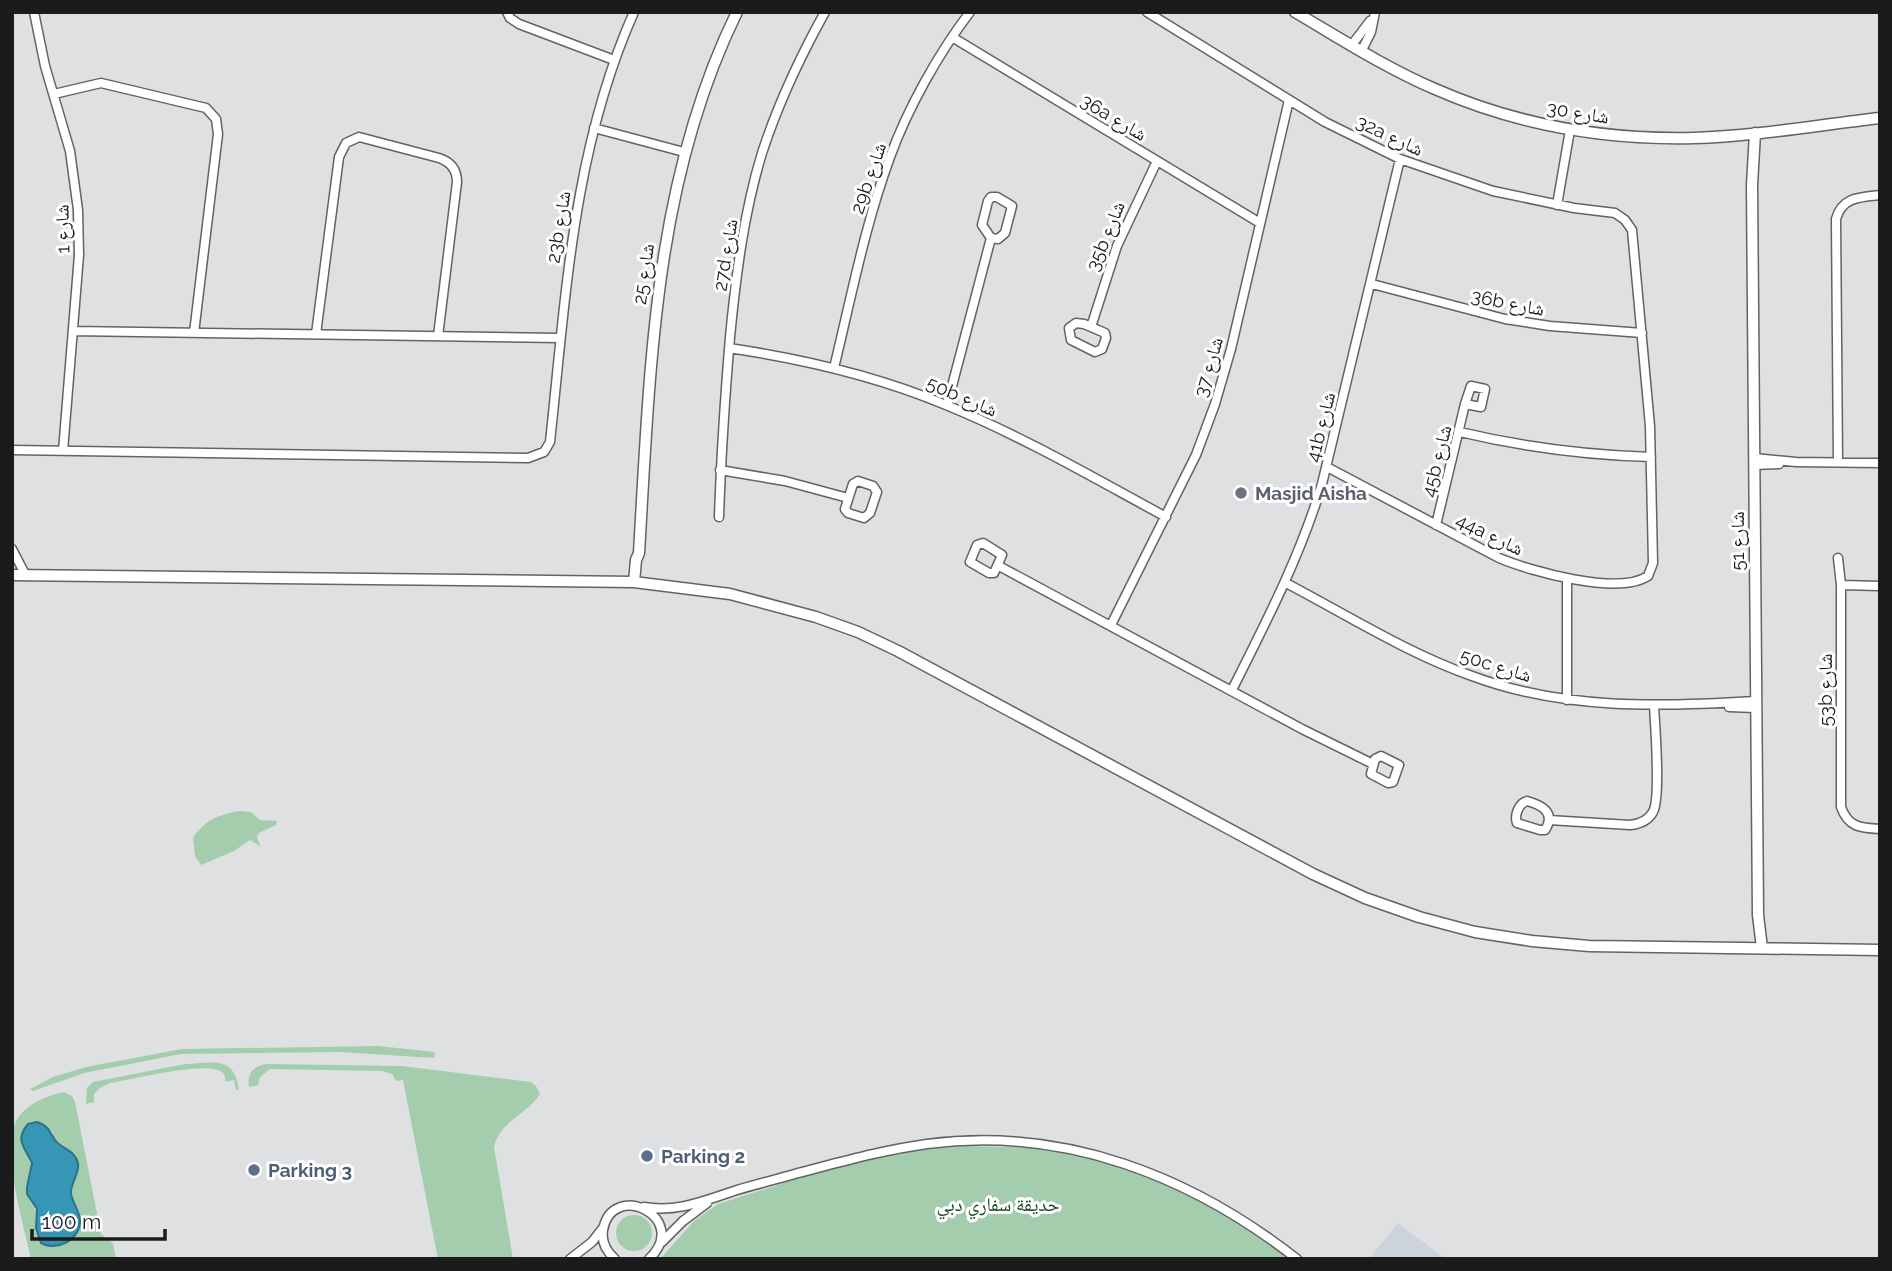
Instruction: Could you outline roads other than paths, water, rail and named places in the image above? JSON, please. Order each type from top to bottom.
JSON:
[{"type":"street","name":"شارع 1","points":[[34,12],[45,66],[70,151],[78,210],[79,255],[63,451]]},
{"type":"street","name":"23b شارع","points":[[63,451],[528,458],[544,452],[550,442],[559,338],[576,211],[594,128],[614,60],[634,12]]},
{"type":"street","name":"شارع 25","points":[[638,582],[636,557],[639,553],[658,286],[668,223],[684,152],[708,77],[737,12]]},
{"type":"street","name":"27d شارع","points":[[719,517],[729,348],[744,230],[762,155],[792,76],[825,12]]},
{"type":"street","name":"29b شارع","points":[[834,368],[869,225],[891,155],[921,91],[952,37],[970,12]]},
{"type":"street","name":"32a شارع","points":[[1147,12],[1325,122],[1401,159],[1482,188],[1556,205],[1615,213],[1629,225],[1633,237],[1642,333]]},
{"type":"street","points":[[1161,21],[1167,12]]},
{"type":"street","name":"شارع 30","points":[[1295,12],[1410,78],[1462,100],[1516,118],[1570,130],[1671,138],[1751,134],[1880,118]]},
{"type":"street","points":[[1351,46],[1367,27],[1375,12]]},
{"type":"street","points":[[1361,52],[1371,32],[1375,12]]},
{"type":"street","points":[[507,13],[519,24],[614,60]]},
{"type":"street","name":"36a شارع","points":[[952,37],[1260,223]]},
{"type":"street","points":[[54,94],[90,83],[111,84],[206,108],[216,119],[218,134],[194,333]]},
{"type":"street","name":"شارع 37","points":[[1111,625],[1196,455],[1223,378],[1289,100]]},
{"type":"street","points":[[594,128],[684,152]]},
{"type":"street","points":[[1556,205],[1570,130]]},
{"type":"street","name":"شارع 51","points":[[1751,134],[1758,915],[1755,926],[1758,948]]},
{"type":"street","points":[[316,334],[339,157],[345,143],[359,137],[439,158],[455,169],[457,182],[438,336]]},
{"type":"street","name":"41b شارع","points":[[1232,690],[1286,583],[1311,521],[1327,467],[1401,159]]},
{"type":"street","name":"35b شارع","points":[[1091,327],[1117,246],[1157,161]]},
{"type":"street","points":[[1838,462],[1836,219],[1841,207],[1851,199],[1880,195]]},
{"type":"street","points":[[994,196],[1010,204],[1012,209],[1003,236],[998,239],[992,237],[982,223],[988,201],[994,196]]},
{"type":"street","points":[[947,405],[992,237]]},
{"type":"street","name":"36b شارع","points":[[1371,284],[1504,319],[1573,329],[1642,333]]},
{"type":"street","points":[[1076,323],[1091,327],[1106,335],[1102,349],[1097,352],[1074,343],[1069,336],[1069,328],[1076,323]]},
{"type":"street","points":[[73,331],[559,338]]},
{"type":"street","points":[[1460,432],[1587,454],[1651,457],[1642,333]]},
{"type":"street","name":"50b شارع","points":[[729,348],[834,368],[947,405],[1048,453],[1166,517]]},
{"type":"street","name":"45b شارع","points":[[1436,525],[1465,404]]},
{"type":"street","points":[[12,450],[63,451]]},
{"type":"street","name":"44a شارع","points":[[1327,467],[1510,563],[1567,579],[1589,582],[1634,581],[1643,579],[1651,572],[1653,563],[1651,457]]},
{"type":"street","points":[[1754,462],[1880,463]]},
{"type":"street","points":[[720,470],[785,481],[848,498]]},
{"type":"street","points":[[858,481],[873,486],[876,490],[867,517],[861,518],[846,512],[848,498],[853,484],[858,481]]},
{"type":"street","points":[[12,549],[26,576]]},
{"type":"street","name":"53b شارع","points":[[1838,558],[1841,585],[1841,799],[1848,821],[1858,828],[1880,829]]},
{"type":"street","points":[[999,566],[1373,764]]},
{"type":"street","points":[[12,577],[638,582],[741,596],[858,632],[908,656],[1312,874],[1410,914],[1475,932],[1560,944],[1880,950]]},
{"type":"street","points":[[1567,579],[1567,700]]},
{"type":"street","name":"50c شارع","points":[[1286,583],[1450,668],[1508,688],[1567,700],[1654,705],[1756,705]]},
{"type":"street","points":[[1841,585],[1880,586]]},
{"type":"street","points":[[1549,820],[1630,825],[1651,815],[1656,799],[1654,705]]},
{"type":"street","points":[[1527,801],[1543,807],[1549,820],[1543,831],[1519,825],[1516,818],[1521,804],[1527,801]]},
{"type":"street","points":[[570,1259],[592,1242],[612,1213],[627,1205],[677,1208],[835,1163],[908,1147],[973,1142],[1043,1145],[1111,1159],[1177,1183],[1239,1216],[1297,1259]]},
{"type":"street","points":[[655,1254],[683,1221],[715,1197]]},
{"type":"street","points":[[644,1208],[657,1219],[661,1227],[655,1254]]},
{"type":"street","points":[[603,1228],[605,1246],[615,1259]]},
{"type":"water","points":[[37,1122],[46,1127],[58,1143],[74,1155],[78,1163],[71,1194],[80,1220],[79,1227],[72,1238],[54,1246],[41,1243],[36,1228],[37,1209],[27,1194],[32,1163],[21,1140],[28,1124]]},
{"type":"place","name":"Masjid Aisha","points":[[1241,493]]},
{"type":"place","name":"Parking 2","points":[[647,1156]]},
{"type":"place","name":"Parking 3","points":[[254,1170]]},
{"type":"park label","name":"حديقة سفاري دبي","points":[[998,1204]]}]
